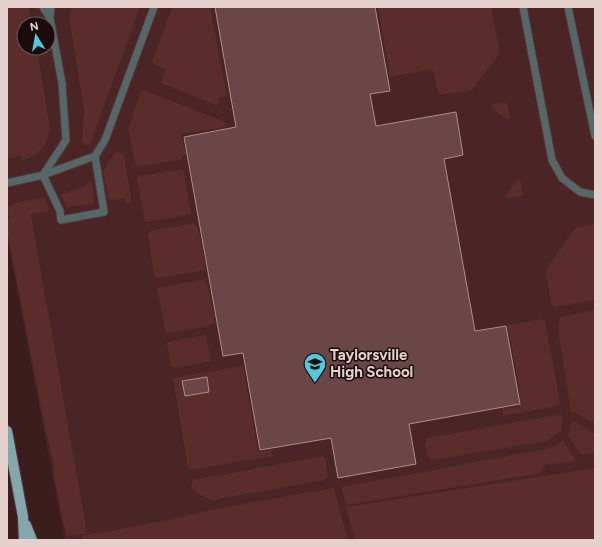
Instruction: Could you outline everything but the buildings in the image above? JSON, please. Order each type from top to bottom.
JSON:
[{"type":"main road","points":[[7,431],[11,468],[23,517],[32,540]]},
{"type":"main road","points":[[23,517],[24,540]]},
{"type":"lane","points":[[43,7],[49,16]]},
{"type":"lane","points":[[7,183],[43,175],[95,156],[105,140],[154,7]]},
{"type":"lane","points":[[523,7],[552,160],[562,178],[580,192],[595,195]]},
{"type":"lane","points":[[568,7],[595,136]]},
{"type":"lane","points":[[43,175],[66,140],[62,83],[56,50]]},
{"type":"lane","points":[[43,175],[60,211],[61,220],[104,212],[95,156]]},
{"type":"shaded area","name":"Taylorsville High School","points":[[7,7],[595,7],[595,540],[65,540],[7,237]]},
{"type":"shaded area","points":[[7,7],[29,7],[31,16],[16,16],[16,56],[38,56],[50,129],[45,144],[40,151],[33,156],[22,161],[20,156],[7,159]]},
{"type":"shaded area","points":[[72,7],[140,7],[91,142],[88,145],[85,145],[82,141],[84,110],[69,16]]},
{"type":"shaded area","points":[[172,7],[210,7],[227,96],[221,97],[217,106],[161,83],[165,69],[153,64],[152,62]]},
{"type":"shaded area","points":[[378,7],[491,7],[500,53],[472,90],[439,95],[433,71],[427,70],[390,77]]},
{"type":"shaded area","points":[[144,90],[225,122],[226,127],[181,134],[186,155],[182,156],[184,159],[136,167],[128,129],[141,91]]},
{"type":"shaded area","points":[[505,102],[510,118],[507,119],[491,108],[492,104]]},
{"type":"shaded area","points":[[116,152],[124,155],[132,203],[126,203],[125,198],[112,200],[108,198],[103,171]]},
{"type":"shaded area","points":[[183,169],[191,214],[147,222],[145,221],[137,178],[139,176]]},
{"type":"shaded area","points":[[518,178],[520,179],[523,194],[521,196],[507,199],[506,196]]},
{"type":"shaded area","points":[[91,182],[93,186],[93,204],[67,207],[60,195]]},
{"type":"shaded area","points":[[45,197],[49,209],[48,211],[31,215],[87,533],[70,536],[66,535],[54,476],[54,465],[45,427],[7,230],[7,219],[10,217],[7,213],[7,208],[15,203]]},
{"type":"shaded area","points":[[194,223],[198,228],[206,270],[158,278],[154,276],[148,235],[150,231]]},
{"type":"shaded area","points":[[595,224],[595,300],[555,307],[552,306],[545,271],[575,228]]},
{"type":"shaded area","points":[[205,279],[215,322],[208,326],[166,334],[157,288]]},
{"type":"shaded area","points":[[595,310],[595,423],[571,411],[558,331],[560,317]]},
{"type":"shaded area","points":[[542,319],[545,321],[560,402],[559,406],[503,416],[502,409],[520,406],[519,387],[508,325]]},
{"type":"shaded area","points":[[206,335],[211,361],[176,368],[171,366],[167,344],[168,342]]},
{"type":"shaded area","points":[[243,366],[258,452],[271,450],[272,456],[191,470],[188,468],[173,378]]},
{"type":"shaded area","points":[[561,414],[563,418],[561,431],[547,441],[432,460],[427,457],[425,444],[427,438]]},
{"type":"shaded area","points":[[572,420],[595,434],[595,453],[582,455],[567,435]]},
{"type":"shaded area","points":[[563,440],[576,461],[545,465],[541,473],[346,505],[341,487],[546,449],[556,446]]},
{"type":"shaded area","points":[[324,456],[328,475],[324,480],[213,500],[201,495],[191,486],[193,480]]},
{"type":"shaded area","points":[[595,468],[595,540],[355,540],[346,507]]},
{"type":"shaded area","points":[[334,488],[348,540],[83,540],[82,536],[168,520],[215,509]]},
{"type":"place","name":"Taylorsville High School","points":[[315,384]]}]
